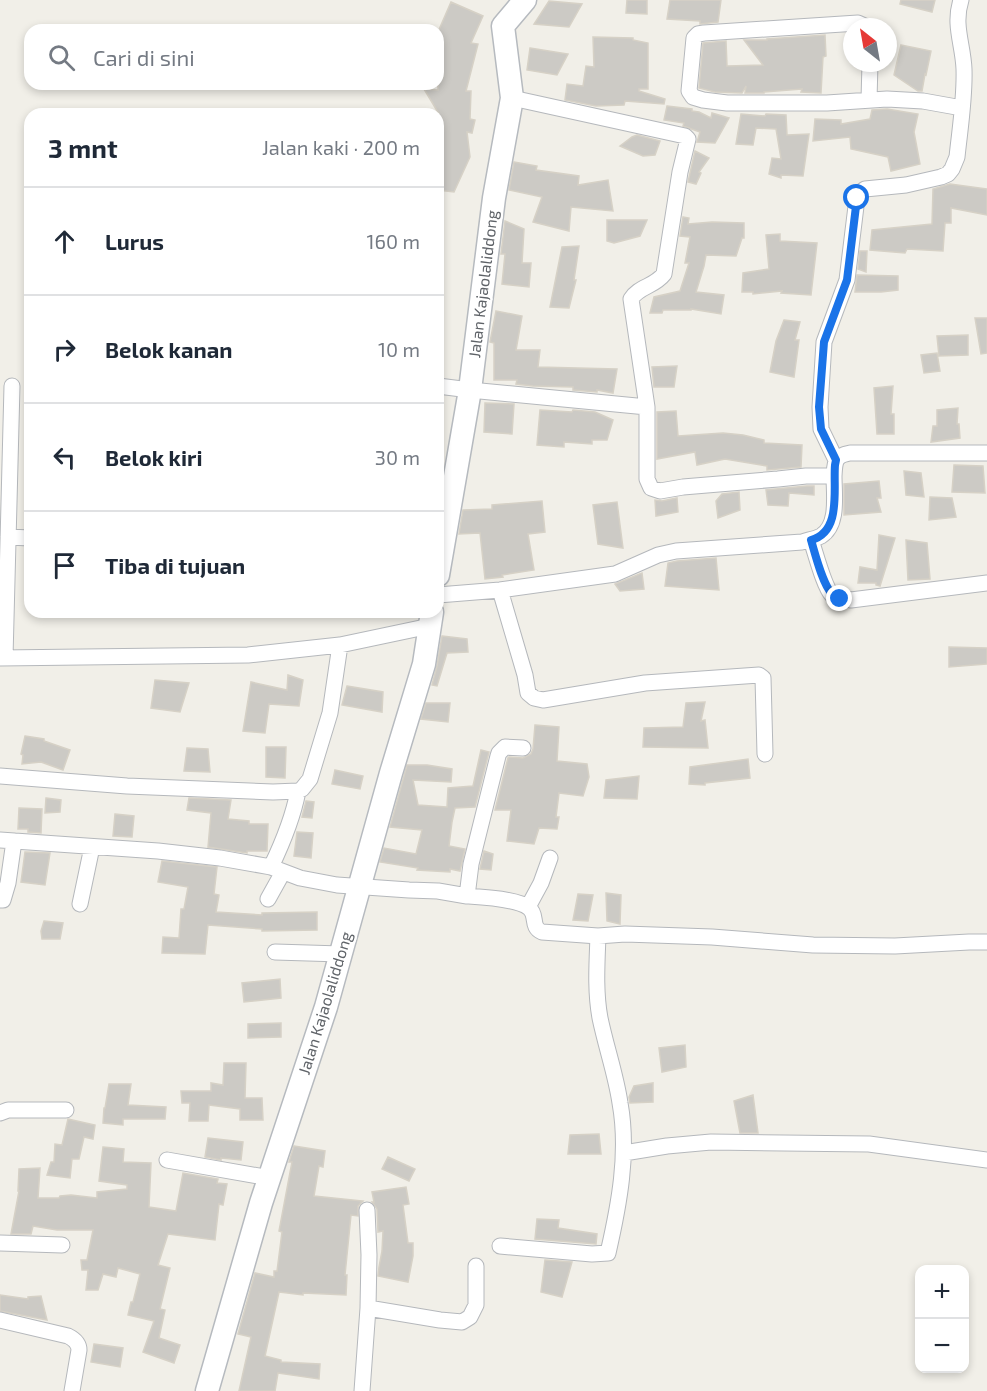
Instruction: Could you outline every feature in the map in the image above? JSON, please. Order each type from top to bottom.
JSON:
[{"type":"street","name":"Jalan Kajaolaliddong","points":[[444,540],[470,390],[494,198],[512,98],[503,26],[525,0]]},
{"type":"street","points":[[444,595],[500,590],[615,574],[658,555],[676,551],[802,542],[820,536],[829,529],[834,502],[836,460],[821,429],[819,407],[824,342],[847,280],[858,194],[865,189],[906,185],[935,179],[948,174],[955,164],[964,68],[957,25],[961,0]]},
{"type":"street","points":[[843,24],[698,34],[694,38],[689,92],[693,97],[703,100],[727,103],[826,103],[887,99],[923,101],[962,108]]},
{"type":"street","points":[[869,100],[870,72]]},
{"type":"street","points":[[512,98],[687,137],[664,273],[656,282],[636,291],[631,298],[647,406],[647,478],[651,488],[656,490],[806,476],[834,476]]},
{"type":"street","points":[[12,386],[3,658],[248,655],[340,645],[431,619]]},
{"type":"street","points":[[444,387],[647,406]]},
{"type":"street","points":[[836,460],[841,455],[850,453],[987,453]]},
{"type":"street","points":[[8,537],[24,538]]},
{"type":"street","points":[[811,540],[829,590],[840,599],[851,600],[987,583]]},
{"type":"street","points":[[500,590],[525,675],[528,693],[534,698],[543,700],[645,683],[759,675],[763,678],[765,754]]},
{"type":"street","name":"Jalan Kajaolaliddong","points":[[207,1391],[261,1203],[308,1064],[341,954],[424,664],[431,619]]},
{"type":"street","points":[[0,776],[127,786],[298,791],[310,779],[330,714],[340,645]]},
{"type":"street","points":[[467,896],[471,864],[498,756],[505,747],[523,748]]},
{"type":"street","points":[[268,899],[294,813],[298,791]]},
{"type":"street","points":[[0,900],[3,900],[8,883],[7,840],[220,858],[277,869],[300,878],[349,887],[438,891],[504,900],[532,910],[538,931],[598,936],[625,934],[712,936],[813,945],[895,946],[987,942]]},
{"type":"street","points":[[80,904],[92,847]]},
{"type":"street","points":[[528,907],[541,883],[550,858]]},
{"type":"street","points":[[500,1246],[608,1254],[614,1229],[624,1153],[621,1104],[600,1017],[597,990],[598,936]]},
{"type":"street","points":[[275,952],[341,954]]},
{"type":"street","points":[[0,1113],[8,1110],[66,1110]]},
{"type":"street","points":[[624,1153],[711,1142],[869,1144],[987,1160]]},
{"type":"street","points":[[167,1160],[270,1178]]},
{"type":"street","points":[[362,1391],[368,1308],[367,1210]]},
{"type":"street","points":[[0,1243],[62,1245]]},
{"type":"street","points":[[368,1308],[440,1320],[465,1321],[476,1305],[476,1266]]},
{"type":"street","points":[[0,1320],[68,1336],[75,1340],[79,1350],[72,1391]]},
{"type":"building","points":[[627,0],[647,0],[647,14],[626,13]]},
{"type":"building","points":[[670,0],[721,0],[718,22],[700,24],[700,21],[667,19]]},
{"type":"building","points":[[901,0],[935,0],[932,12],[900,4]]},
{"type":"building","points":[[549,1],[582,4],[569,27],[534,24]]},
{"type":"building","points":[[451,2],[483,16],[471,43],[478,44],[466,91],[471,91],[470,119],[475,120],[472,133],[467,132],[470,157],[454,192],[444,191],[444,108],[435,108],[425,90],[444,90],[444,24],[441,24]]},
{"type":"building","points":[[825,35],[826,56],[823,57],[821,93],[801,92],[802,89],[745,93],[746,86],[742,93],[715,92],[699,88],[703,43],[726,41],[727,66],[763,65],[744,40]]},
{"type":"building","points":[[593,37],[633,38],[633,40],[648,43],[648,89],[639,89],[639,91],[665,99],[664,104],[625,101],[624,105],[596,106],[565,100],[567,84],[583,86],[586,66],[594,67]]},
{"type":"building","points":[[901,45],[931,51],[922,91],[918,91],[894,75],[897,72]]},
{"type":"building","points":[[530,48],[568,54],[557,75],[527,70]]},
{"type":"building","points":[[667,106],[692,109],[692,111],[711,118],[712,113],[729,118],[715,143],[697,142],[700,132],[683,126],[684,123],[664,120]]},
{"type":"building","points":[[887,109],[918,114],[914,132],[920,164],[891,171],[888,157],[851,149],[850,137],[813,141],[815,119],[841,120],[841,124],[870,119],[872,110]]},
{"type":"building","points":[[741,114],[786,115],[787,135],[809,134],[803,176],[781,175],[781,178],[769,174],[772,158],[781,159],[776,129],[756,128],[753,145],[736,144]]},
{"type":"building","points":[[637,135],[660,141],[655,155],[643,156],[620,146]]},
{"type":"building","points":[[695,151],[709,158],[699,172],[701,173],[696,184],[688,182]]},
{"type":"building","points":[[514,162],[537,166],[536,170],[579,176],[578,185],[608,180],[613,211],[571,207],[569,231],[533,222],[542,197],[509,190]]},
{"type":"building","points":[[950,184],[987,189],[987,215],[951,208],[951,223],[945,223],[943,251],[907,249],[905,253],[870,250],[872,230],[932,224],[933,189]]},
{"type":"building","points":[[683,217],[689,218],[688,224],[744,223],[744,238],[742,238],[736,256],[706,255],[696,292],[724,295],[721,314],[691,309],[650,313],[654,297],[680,291],[689,263],[685,263],[690,237],[680,236]]},
{"type":"building","points":[[607,220],[647,220],[640,236],[614,243],[607,241]]},
{"type":"building","points":[[505,221],[524,229],[522,263],[531,263],[529,287],[502,284],[505,254],[501,254]]},
{"type":"building","points":[[780,234],[780,241],[817,243],[811,295],[781,293],[782,291],[753,294],[753,292],[742,292],[743,273],[769,269],[766,235]]},
{"type":"building","points":[[579,246],[574,280],[576,280],[569,308],[550,307],[562,247]]},
{"type":"building","points":[[860,251],[867,251],[866,272],[858,269]]},
{"type":"building","points":[[857,275],[898,276],[898,290],[855,292]]},
{"type":"building","points":[[496,311],[522,316],[516,350],[540,350],[538,367],[617,369],[613,393],[573,390],[573,387],[516,384],[517,380],[494,380],[494,343],[490,342]]},
{"type":"building","points":[[975,318],[987,318],[987,353],[981,354]]},
{"type":"building","points":[[784,320],[800,322],[795,340],[799,340],[794,377],[770,372],[776,341]]},
{"type":"building","points":[[968,335],[968,355],[939,356],[937,336]]},
{"type":"building","points":[[937,353],[940,371],[924,373],[921,355]]},
{"type":"building","points":[[677,366],[674,387],[654,387],[652,367]]},
{"type":"building","points":[[893,386],[891,414],[894,414],[894,434],[877,434],[874,388]]},
{"type":"building","points":[[485,403],[514,404],[512,434],[484,432]]},
{"type":"building","points":[[958,408],[957,424],[959,424],[960,438],[931,442],[933,426],[937,426],[937,410]]},
{"type":"building","points":[[540,410],[595,412],[613,420],[607,440],[592,440],[592,444],[564,442],[564,447],[537,445]]},
{"type":"building","points":[[676,411],[678,436],[723,433],[764,440],[764,443],[802,445],[801,467],[767,470],[767,466],[725,459],[697,465],[695,452],[657,459],[657,412]]},
{"type":"building","points":[[954,465],[983,466],[985,493],[952,492]]},
{"type":"building","points":[[904,471],[921,473],[924,497],[906,495]]},
{"type":"building","points":[[879,481],[881,498],[877,498],[881,512],[844,515],[844,484]]},
{"type":"building","points":[[814,486],[814,495],[789,493],[788,506],[768,505],[766,490]]},
{"type":"building","points":[[739,492],[740,510],[718,518],[716,501],[722,494]]},
{"type":"building","points":[[930,497],[952,498],[956,517],[929,520]]},
{"type":"building","points":[[677,498],[678,512],[656,516],[655,500]]},
{"type":"building","points":[[542,501],[545,532],[528,534],[534,570],[485,579],[480,533],[459,534],[463,510],[492,509],[492,505]]},
{"type":"building","points":[[617,502],[623,548],[598,544],[593,505]]},
{"type":"building","points":[[879,535],[895,538],[880,586],[876,583],[858,583],[860,567],[877,570]]},
{"type":"building","points":[[906,540],[927,543],[930,579],[908,580]]},
{"type":"building","points":[[716,558],[719,590],[665,586],[668,563]]},
{"type":"building","points":[[642,573],[644,589],[620,591],[615,584]]},
{"type":"building","points":[[442,636],[467,639],[468,652],[447,653],[437,686],[432,685]]},
{"type":"building","points":[[949,647],[987,648],[987,664],[949,667]]},
{"type":"building","points":[[288,675],[303,680],[299,706],[269,704],[265,733],[243,731],[251,682],[287,690]]},
{"type":"building","points":[[155,680],[189,683],[180,712],[151,708]]},
{"type":"building","points":[[347,686],[383,692],[382,712],[342,705]]},
{"type":"building","points":[[705,702],[701,721],[705,720],[708,748],[643,747],[644,728],[683,727],[686,703]]},
{"type":"building","points":[[426,703],[450,703],[448,722],[421,719]]},
{"type":"building","points":[[535,725],[559,727],[557,761],[587,764],[589,777],[583,796],[559,793],[557,829],[539,828],[534,844],[507,841],[511,810],[495,810],[508,758],[523,758],[531,754]]},
{"type":"building","points":[[25,736],[44,739],[44,741],[70,750],[63,770],[41,762],[22,764],[23,755],[21,754]]},
{"type":"building","points":[[266,747],[286,747],[285,778],[266,777]]},
{"type":"building","points":[[187,748],[208,749],[210,772],[184,771]]},
{"type":"building","points":[[481,750],[489,752],[475,807],[455,808],[452,822],[449,846],[465,849],[460,871],[417,870],[418,868],[380,862],[384,848],[416,854],[422,830],[390,827],[407,765],[452,769],[451,782],[413,780],[418,805],[447,807],[448,788],[473,786]]},
{"type":"building","points":[[748,759],[750,778],[705,783],[705,785],[689,784],[690,767]]},
{"type":"building","points":[[335,770],[363,776],[360,789],[332,784]]},
{"type":"building","points":[[639,776],[637,799],[604,798],[606,780]]},
{"type":"building","points":[[46,798],[61,800],[60,812],[45,813]]},
{"type":"building","points":[[189,798],[231,800],[228,819],[249,821],[249,824],[268,824],[267,851],[247,851],[247,853],[208,847],[211,813],[187,810]]},
{"type":"building","points":[[306,801],[314,802],[312,818],[302,817]]},
{"type":"building","points":[[19,808],[42,809],[41,833],[18,829]]},
{"type":"building","points":[[115,814],[134,816],[132,837],[113,836]]},
{"type":"building","points":[[297,832],[313,833],[311,858],[294,856]]},
{"type":"building","points":[[484,851],[493,854],[491,870],[480,869]]},
{"type":"building","points":[[25,852],[50,853],[45,885],[21,882]]},
{"type":"building","points":[[162,861],[217,867],[214,894],[219,895],[216,912],[262,915],[262,913],[317,912],[317,930],[262,931],[262,929],[208,925],[205,954],[162,953],[163,937],[179,938],[181,909],[184,909],[188,887],[158,882]]},
{"type":"building","points":[[606,893],[621,895],[620,924],[607,921]]},
{"type":"building","points":[[578,894],[593,895],[588,921],[573,920]]},
{"type":"building","points":[[44,921],[63,923],[60,939],[42,939],[41,931]]},
{"type":"building","points":[[280,979],[281,998],[244,1002],[242,983]]},
{"type":"building","points":[[281,1023],[281,1037],[248,1038],[248,1024]]},
{"type":"building","points":[[685,1045],[686,1067],[662,1072],[659,1048]]},
{"type":"building","points":[[224,1063],[246,1063],[245,1098],[262,1098],[263,1120],[240,1120],[240,1109],[209,1105],[208,1121],[189,1121],[190,1103],[182,1103],[181,1091],[211,1091],[211,1083],[223,1085]]},
{"type":"building","points":[[653,1083],[653,1102],[630,1103],[629,1097],[634,1086]]},
{"type":"building","points":[[109,1084],[131,1084],[128,1105],[166,1107],[165,1119],[123,1119],[123,1125],[103,1123]]},
{"type":"building","points":[[753,1095],[758,1133],[740,1133],[734,1101]]},
{"type":"building","points":[[68,1119],[95,1125],[93,1139],[84,1137],[79,1159],[72,1159],[70,1178],[47,1175],[51,1162],[54,1162],[55,1144],[62,1145]]},
{"type":"building","points":[[599,1134],[601,1154],[568,1154],[570,1135]]},
{"type":"building","points":[[208,1138],[243,1142],[241,1160],[205,1157]]},
{"type":"building","points":[[294,1146],[325,1151],[323,1167],[319,1166],[314,1196],[363,1201],[358,1206],[358,1216],[351,1215],[345,1275],[347,1275],[346,1295],[303,1293],[303,1295],[279,1292],[265,1356],[281,1360],[281,1362],[320,1364],[319,1379],[278,1373],[275,1391],[239,1391],[251,1337],[238,1334],[255,1273],[274,1277],[274,1271],[277,1271],[282,1232],[279,1231],[292,1162],[289,1162]]},
{"type":"building","points":[[103,1147],[124,1149],[123,1162],[151,1163],[149,1207],[176,1211],[183,1173],[218,1179],[217,1183],[227,1184],[223,1205],[219,1204],[215,1240],[168,1234],[158,1265],[170,1268],[160,1309],[165,1310],[159,1338],[180,1345],[174,1363],[143,1352],[154,1321],[128,1315],[140,1274],[118,1268],[116,1277],[103,1274],[98,1290],[86,1290],[88,1270],[82,1270],[81,1260],[87,1260],[93,1230],[57,1230],[33,1226],[31,1234],[11,1234],[19,1191],[19,1169],[40,1168],[38,1198],[59,1198],[71,1195],[97,1198],[97,1192],[127,1189],[127,1185],[99,1181]]},
{"type":"building","points":[[388,1157],[415,1169],[409,1181],[382,1169]]},
{"type":"building","points":[[406,1187],[409,1204],[403,1205],[408,1243],[413,1243],[408,1282],[378,1276],[383,1231],[378,1232],[377,1209],[372,1202],[374,1202],[372,1192]]},
{"type":"building","points":[[537,1219],[559,1220],[558,1228],[597,1234],[596,1244],[535,1239]]},
{"type":"building","points":[[545,1260],[572,1262],[562,1297],[541,1292]]},
{"type":"building","points":[[0,1295],[28,1299],[28,1297],[41,1296],[47,1320],[0,1311]]},
{"type":"building","points":[[94,1344],[123,1348],[120,1367],[91,1362]]},
{"type":"route","points":[[840,599],[829,590],[811,540],[825,533],[832,521],[836,460],[821,429],[819,407],[824,342],[847,280],[857,198]]}]
